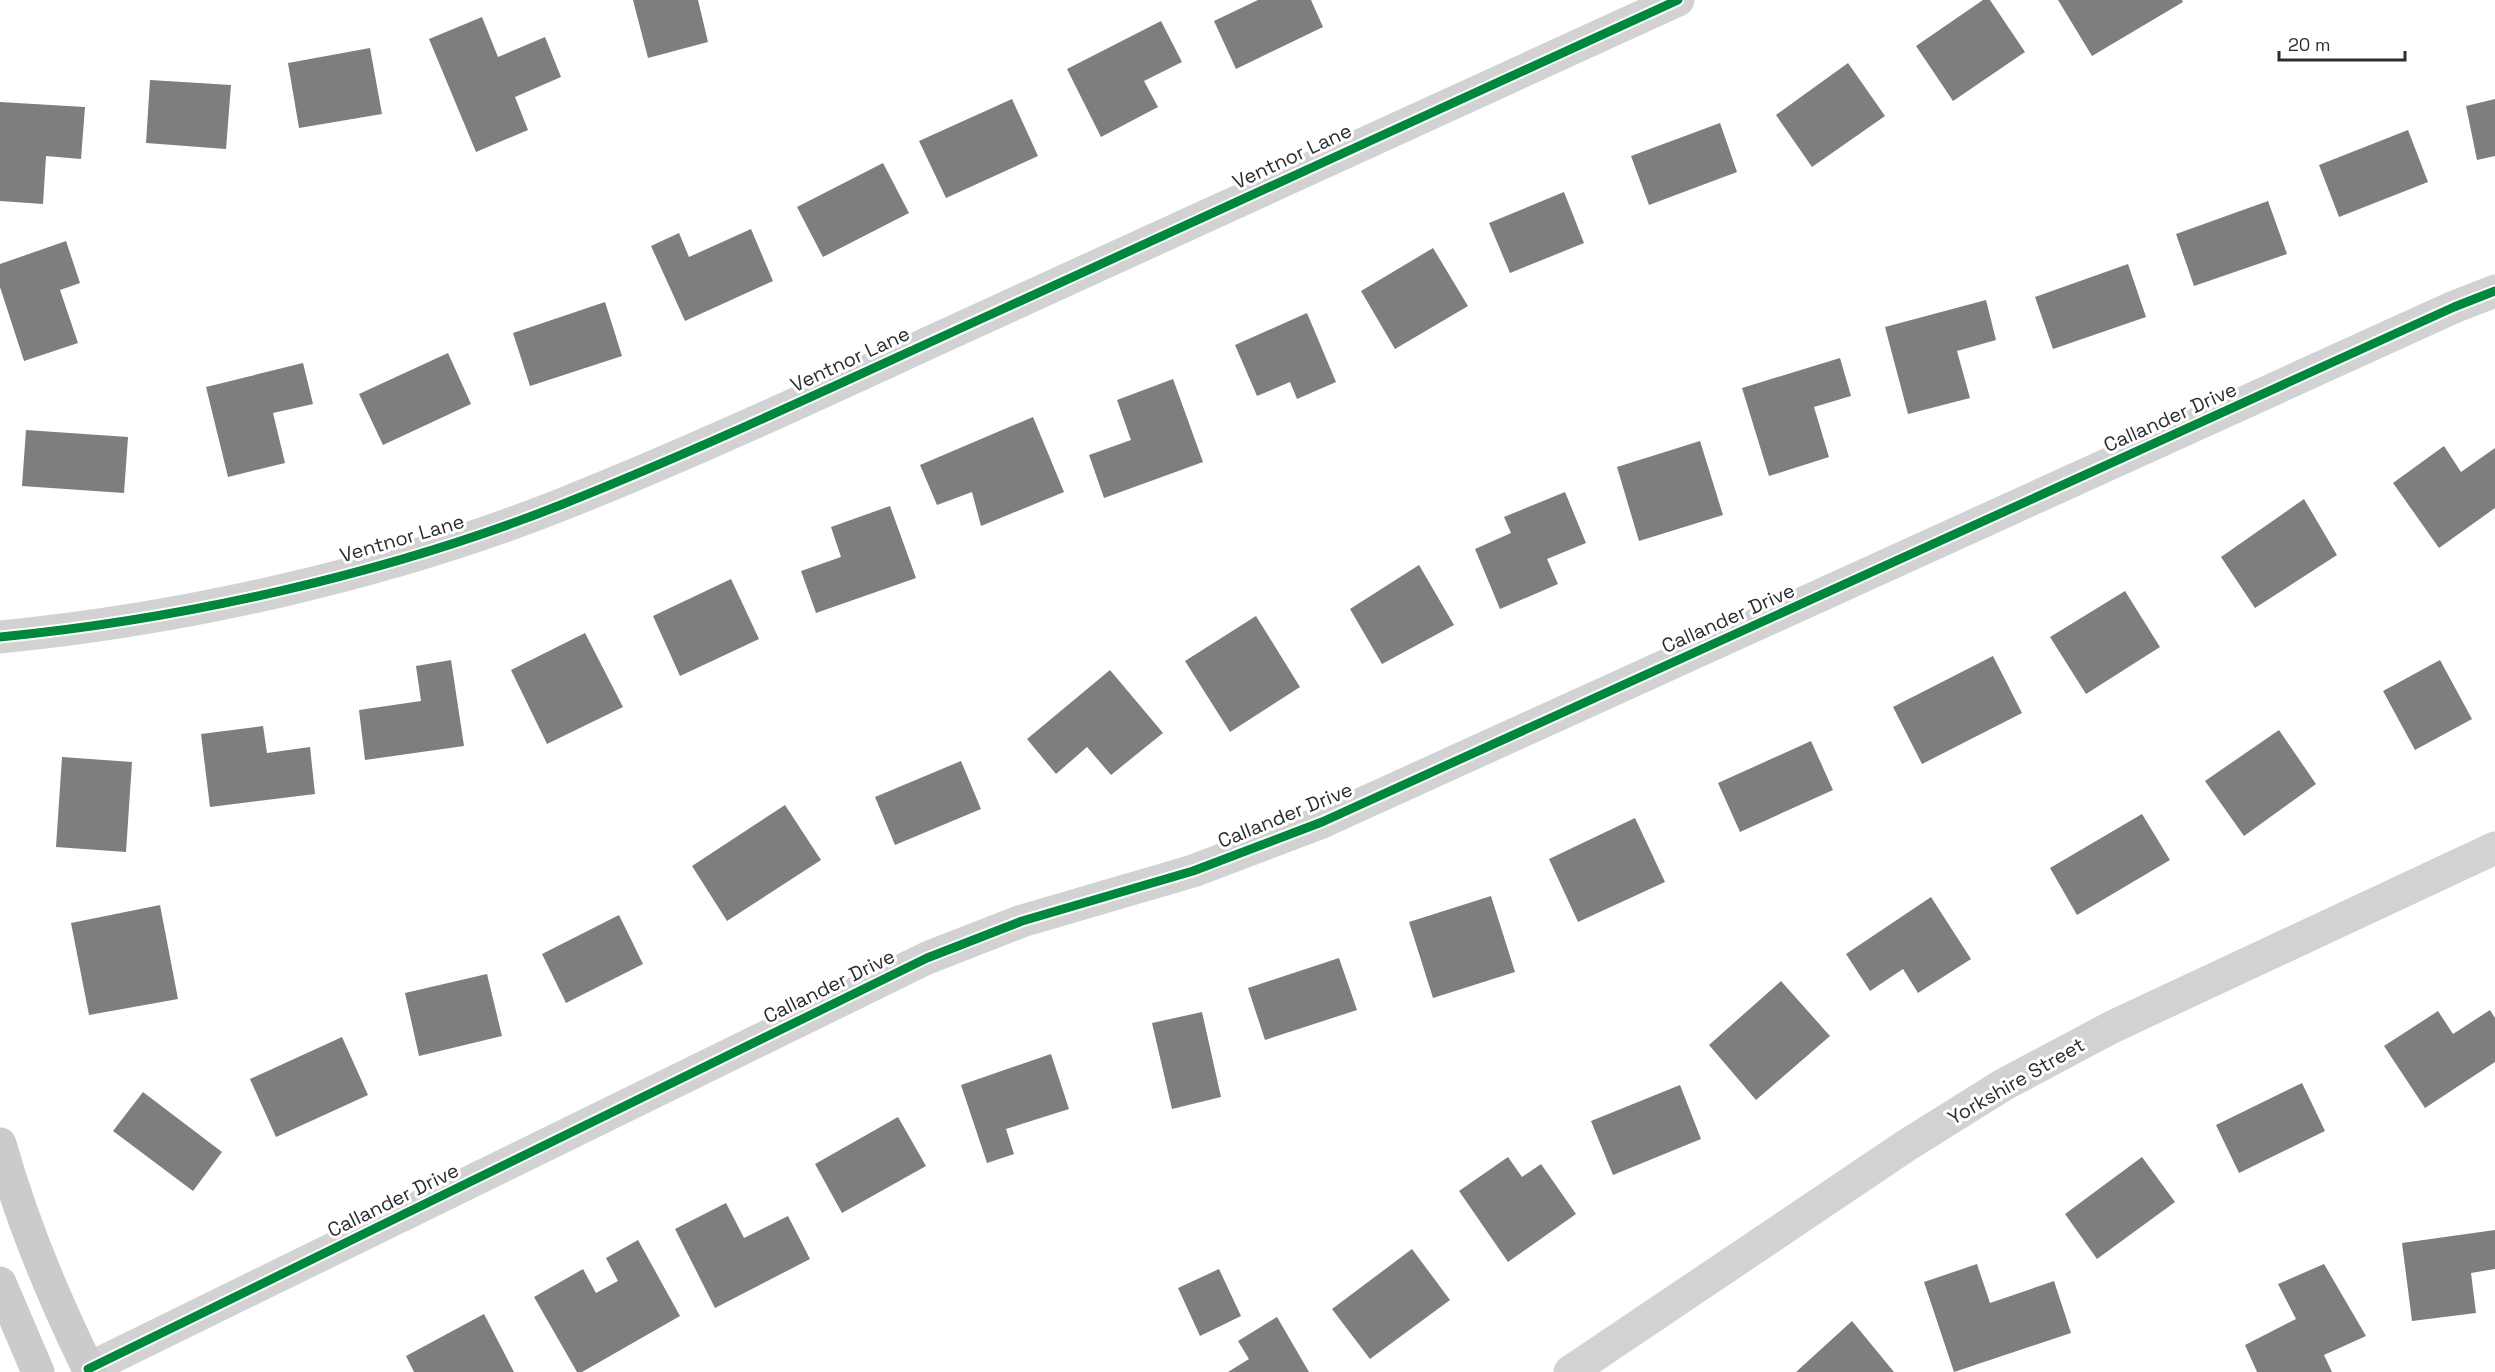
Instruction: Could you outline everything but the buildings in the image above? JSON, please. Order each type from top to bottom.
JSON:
[{"type":"street","name":"Ventnor Lane","points":[[0,637],[205,606],[342,575],[481,534],[561,505],[743,428],[1678,0]]},
{"type":"street","name":"Callander Drive","points":[[89,1371],[927,958],[1023,921],[1193,871],[1322,822],[2444,312],[2495,291]]},
{"type":"street","name":"Yorkshire Street","points":[[1570,1372],[1907,1145],[2003,1085],[2112,1027],[2495,848]]},
{"type":"street","points":[[0,1144],[11,1183],[62,1317],[89,1371]]},
{"type":"street","points":[[0,1282],[38,1372]]},
{"type":"cycle path","points":[[0,637],[142,618],[286,590],[428,551],[497,529],[563,504],[780,411],[1678,0]]},
{"type":"cycle path","points":[[88,1369],[927,958],[1022,921],[1193,871],[1322,822],[2454,307],[2495,291]]}]
